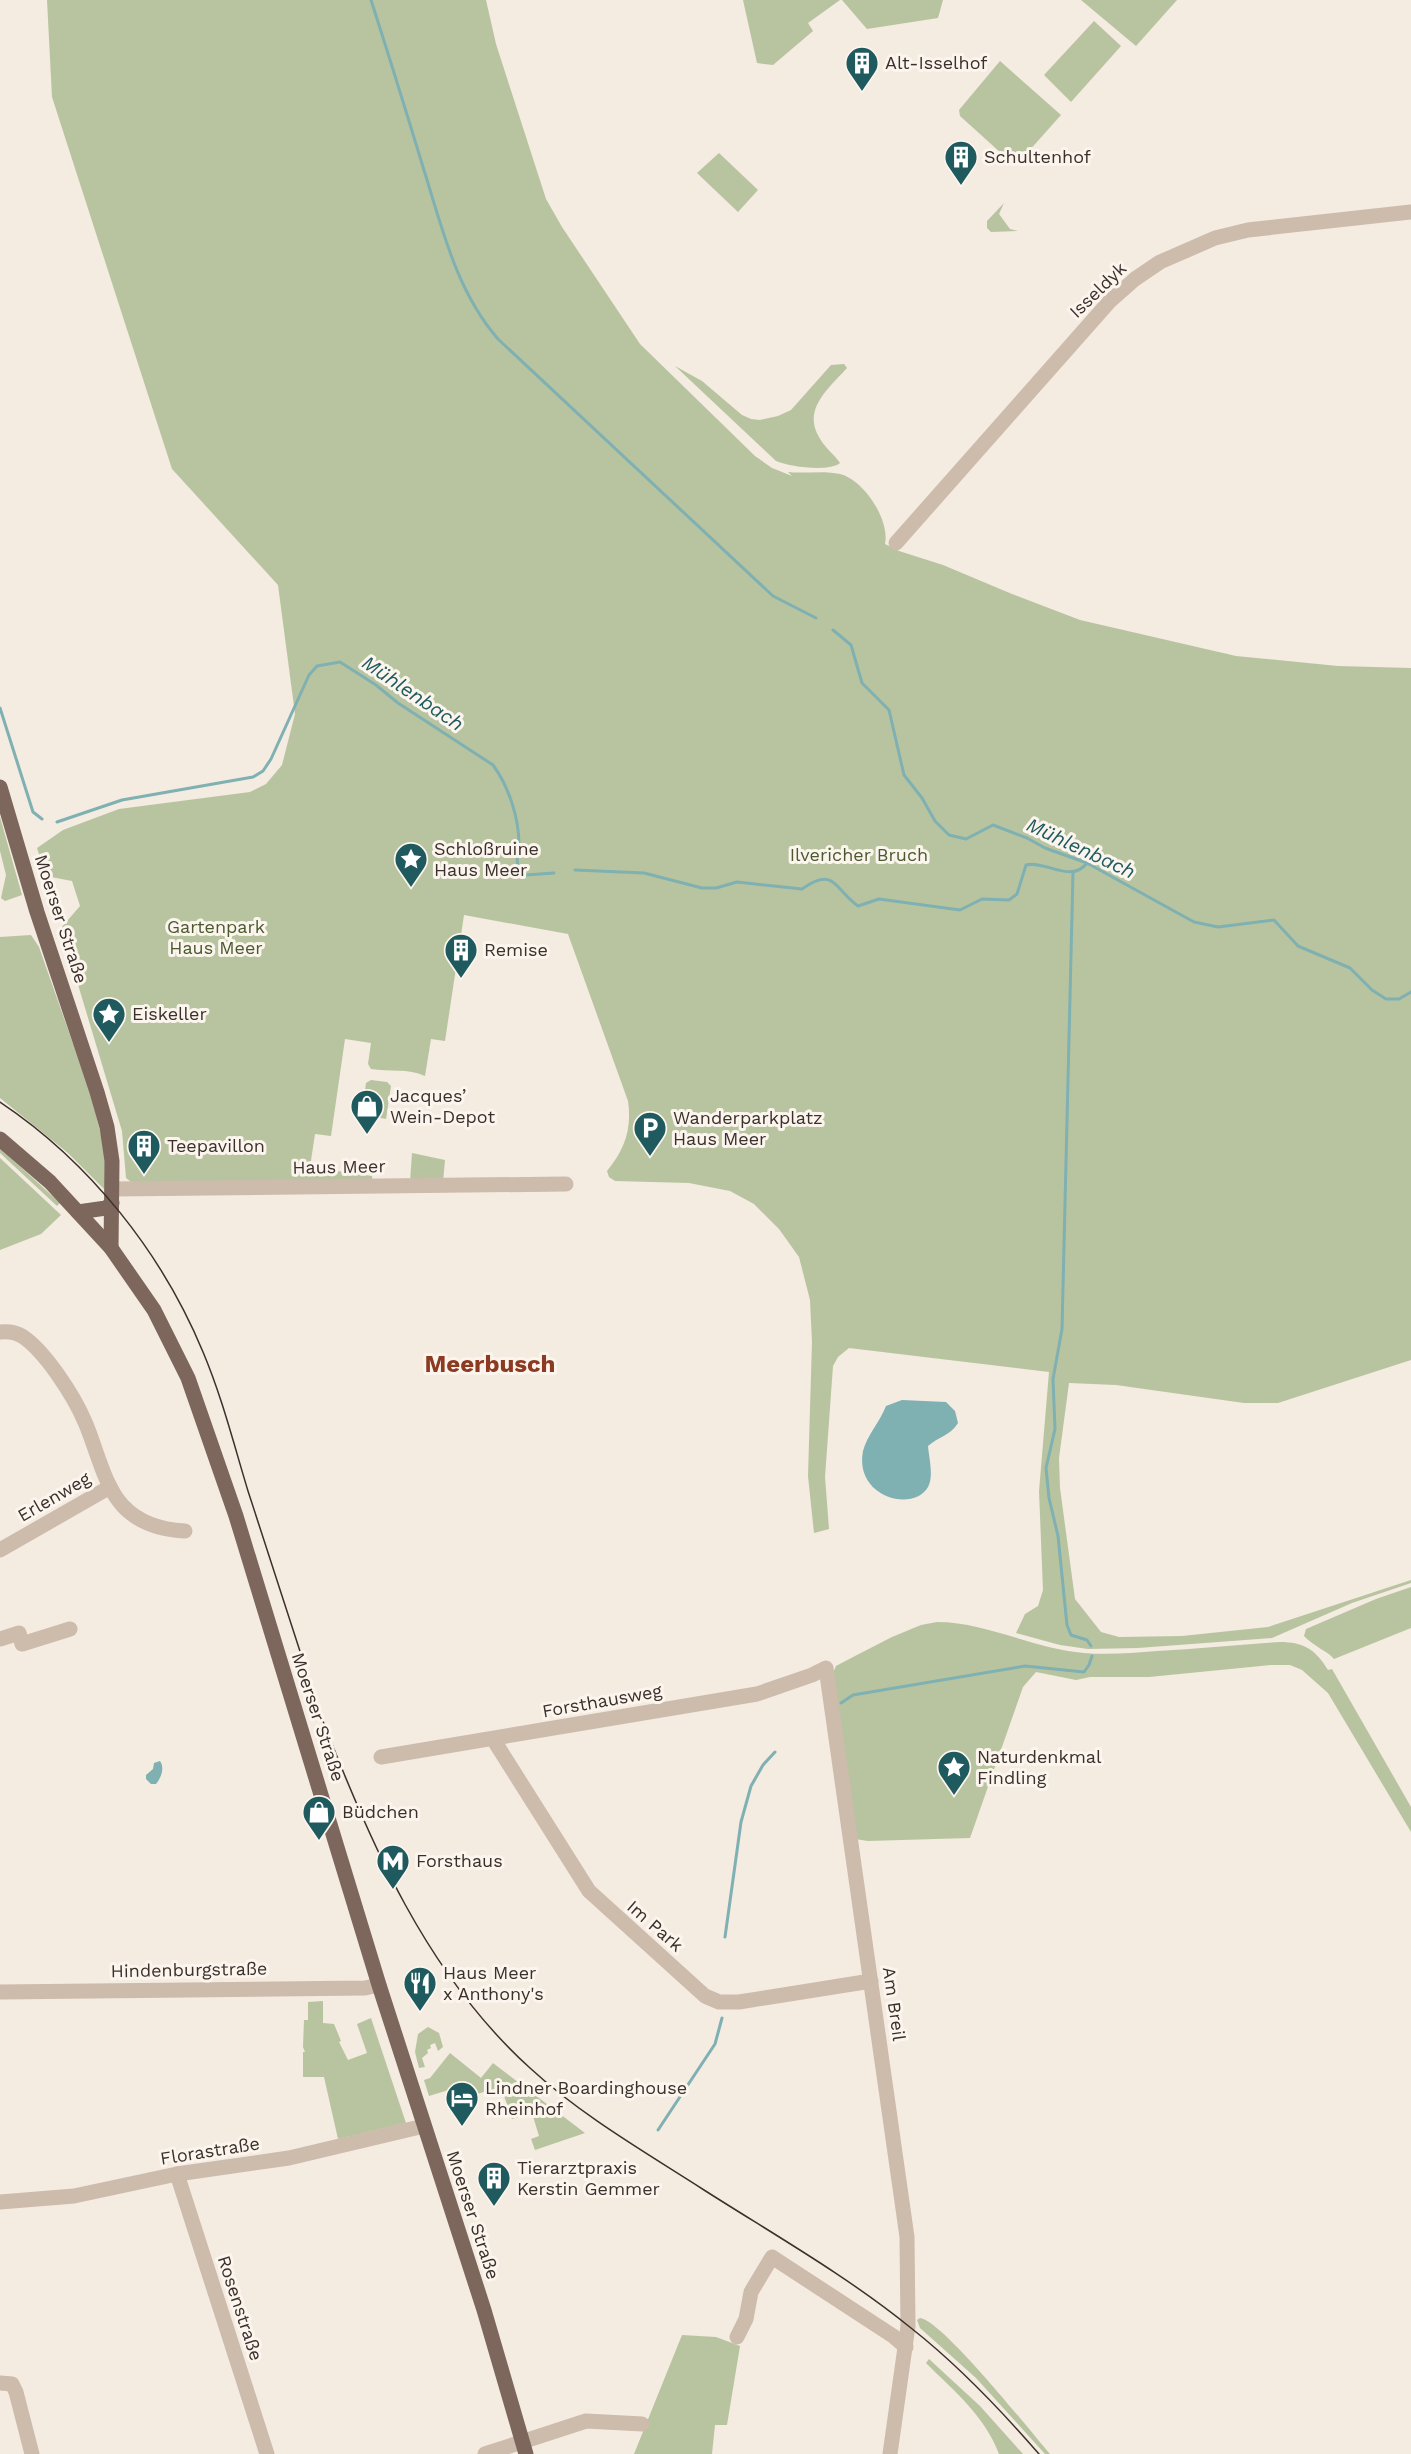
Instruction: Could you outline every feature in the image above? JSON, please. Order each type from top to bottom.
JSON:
[{"type":"main road","name":"Moerser Straße","points":[[0,788],[37,912],[98,1092],[110,1143],[111,1248]]},
{"type":"main road","name":"Moerser Straße","points":[[0,1139],[50,1182],[111,1248],[154,1310],[188,1378],[236,1516],[379,1985],[484,2310],[524,2448]]},
{"type":"main road","points":[[78,1212],[106,1208],[112,1196]]},
{"type":"street","name":"Isseldyk","points":[[896,543],[1109,302],[1135,279],[1160,262],[1215,238],[1248,230],[1411,212]]},
{"type":"street","name":"Haus Meer","points":[[112,1196],[566,1184]]},
{"type":"street","points":[[0,1332],[12,1332],[23,1337],[44,1358],[64,1385],[84,1419],[110,1487]]},
{"type":"street","name":"Erlenweg","points":[[0,1550],[110,1487],[121,1504],[132,1514],[150,1524],[168,1530],[185,1531]]},
{"type":"street","points":[[0,1639],[19,1633],[22,1644],[70,1629]]},
{"type":"street","name":"Forsthausweg","points":[[381,1757],[757,1694],[812,1676],[826,1668]]},
{"type":"street","name":"Am Breil","points":[[826,1668],[907,2237],[909,2308],[906,2347],[890,2454]]},
{"type":"street","name":"Im Park","points":[[494,1739],[589,1891],[705,1996],[719,2002],[739,2001],[871,1981]]},
{"type":"street","name":"Hindenburgstraße","points":[[0,1992],[365,1988],[379,1985]]},
{"type":"street","name":"Florastraße","points":[[0,2202],[74,2196],[177,2174],[289,2158],[424,2126]]},
{"type":"street","name":"Rosenstraße","points":[[177,2174],[267,2454]]},
{"type":"street","points":[[737,2337],[746,2319],[751,2292],[772,2257],[893,2336],[906,2347]]},
{"type":"street","points":[[0,2383],[12,2384],[16,2392],[32,2454]]},
{"type":"street","points":[[485,2454],[524,2448],[586,2421],[642,2424]]},
{"type":"green space","name":"Ilvericher Bruch","points":[[47,0],[486,0],[496,44],[546,199],[562,227],[640,344],[755,456],[772,468],[792,476],[788,472],[834,473],[849,478],[866,492],[879,513],[885,534],[885,544],[1080,620],[1236,656],[1338,666],[1411,668],[1411,1360],[1278,1403],[1244,1403],[1116,1385],[1069,1383],[1059,1458],[1060,1488],[1075,1599],[1101,1632],[1119,1637],[1182,1636],[1268,1627],[1411,1580],[1411,1583],[1352,1603],[1272,1638],[1138,1648],[1088,1649],[1060,1645],[1016,1633],[1025,1614],[1038,1606],[1043,1590],[1039,1491],[1049,1372],[849,1348],[838,1357],[833,1366],[825,1477],[829,1529],[814,1533],[808,1476],[812,1342],[810,1300],[799,1257],[779,1229],[754,1204],[730,1191],[689,1183],[615,1181],[609,1177],[607,1171],[623,1147],[628,1130],[628,1101],[568,934],[464,915],[445,1041],[431,1039],[425,1076],[405,1071],[371,1069],[368,1064],[371,1043],[345,1039],[331,1136],[315,1134],[310,1167],[372,1176],[373,1185],[135,1185],[126,1178],[122,1131],[61,928],[80,906],[72,881],[46,876],[37,848],[63,830],[119,809],[250,792],[266,784],[282,765],[295,714],[278,585],[172,469],[52,97]]},
{"type":"green space","points":[[743,0],[840,0],[808,23],[813,31],[773,65],[757,63]]},
{"type":"green space","points":[[842,0],[943,0],[938,18],[867,29]]},
{"type":"green space","points":[[1081,0],[1177,0],[1136,46]]},
{"type":"green space","points":[[1094,21],[1121,46],[1071,102],[1044,75]]},
{"type":"green space","points":[[1000,61],[1061,115],[1019,162],[1011,162],[960,116],[959,110]]},
{"type":"green space","points":[[719,153],[758,190],[738,212],[697,173]]},
{"type":"green space","points":[[1004,203],[999,214],[1010,229],[1018,231],[991,232],[987,228],[987,221]]},
{"type":"green space","points":[[844,364],[847,368],[820,399],[814,417],[819,437],[840,463],[819,468],[799,467],[776,461],[675,366],[702,381],[742,415],[760,420],[791,410],[831,365]]},
{"type":"green space","points":[[0,817],[22,895],[5,901],[1,898],[6,875],[0,851]]},
{"type":"green space","points":[[31,935],[39,947],[91,1095],[105,1151],[105,1190],[68,1153],[0,1098],[0,937]]},
{"type":"green space","points":[[371,1080],[387,1082],[391,1086],[386,1119],[366,1115],[362,1111],[366,1083]]},
{"type":"green space","points":[[0,1148],[60,1203],[57,1206],[0,1153]]},
{"type":"green space","points":[[412,1153],[445,1160],[443,1182],[410,1182]]},
{"type":"green space","points":[[0,1158],[61,1215],[41,1234],[0,1250]]},
{"type":"green space","points":[[1411,1587],[1411,1628],[1334,1659],[1304,1636],[1306,1629],[1376,1599]]},
{"type":"green space","points":[[937,1622],[974,1626],[1065,1651],[1084,1653],[1130,1653],[1280,1642],[1308,1648],[1319,1657],[1328,1670],[1332,1669],[1411,1807],[1411,1832],[1328,1693],[1302,1670],[1290,1665],[1271,1665],[1149,1677],[1090,1677],[1076,1680],[1036,1672],[1023,1687],[970,1838],[868,1841],[855,1839],[831,1678],[836,1666],[892,1637],[921,1625]]},
{"type":"green space","points":[[323,2001],[323,2023],[334,2024],[341,2041],[339,2042],[348,2060],[367,2053],[357,2024],[371,2018],[406,2123],[338,2139],[324,2077],[303,2077],[304,2020],[308,2020],[308,2002]]},
{"type":"green space","points":[[428,2027],[439,2033],[443,2047],[438,2051],[435,2043],[430,2045],[428,2053],[422,2058],[425,2067],[419,2068],[415,2052],[418,2034]]},
{"type":"green space","points":[[450,2053],[481,2078],[493,2063],[585,2133],[535,2150],[531,2139],[539,2136],[532,2113],[512,2119],[501,2087],[477,2094],[478,2099],[473,2100],[468,2084],[429,2096],[424,2080],[430,2078]]},
{"type":"green space","points":[[920,2318],[947,2337],[966,2356],[1050,2454],[1045,2454],[976,2378],[920,2328],[917,2320]]},
{"type":"green space","points":[[682,2335],[716,2337],[740,2346],[727,2425],[715,2425],[712,2454],[634,2454]]},
{"type":"green space","points":[[929,2359],[980,2406],[1023,2454],[999,2454],[986,2428],[958,2394],[926,2363]]},
{"type":"water","points":[[902,1400],[946,1402],[955,1411],[958,1423],[952,1430],[928,1446],[930,1483],[921,1495],[910,1499],[886,1496],[867,1480],[863,1467],[863,1451],[867,1439],[886,1406]]},
{"type":"water","points":[[160,1761],[161,1776],[156,1784],[151,1784],[146,1779],[146,1775],[153,1769],[154,1763]]},
{"type":"waterway","points":[[371,0],[452,258],[483,320],[498,339],[773,596],[816,618]]},
{"type":"waterway","name":"Mühlenbach","points":[[833,630],[851,645],[862,683],[889,710],[904,775],[922,798],[935,821],[949,835],[966,839],[993,825],[1027,838],[1045,848],[1087,863],[1194,922],[1218,927],[1274,920],[1298,946],[1350,968],[1372,990],[1386,999],[1399,999],[1411,992]]},
{"type":"waterway","name":"Mühlenbach","points":[[57,822],[122,800],[253,777],[263,771],[271,759],[309,675],[317,666],[340,662],[493,765],[504,783],[515,814],[519,835],[517,860],[519,869],[526,875],[554,873]]},
{"type":"waterway","points":[[0,708],[33,812],[42,819]]},
{"type":"waterway","points":[[575,870],[644,873],[702,888],[716,888],[737,882],[802,889],[813,882],[828,880],[858,906],[879,899],[960,910],[982,899],[1009,900],[1017,894],[1026,865],[1034,864],[1066,872],[1081,869],[1087,863]]},
{"type":"waterway","points":[[1073,872],[1062,1329],[1053,1379],[1055,1429],[1046,1468],[1049,1498],[1058,1536],[1067,1625],[1071,1635],[1087,1640],[1091,1646]]},
{"type":"waterway","points":[[841,1703],[853,1695],[1025,1666],[1084,1672],[1092,1656]]},
{"type":"waterway","points":[[725,1937],[741,1822],[751,1786],[763,1765],[775,1752]]},
{"type":"waterway","points":[[658,2130],[715,2044],[722,2018]]},
{"type":"tram line","points":[[0,1102],[64,1152],[93,1181],[144,1245],[186,1315],[216,1386],[302,1660],[340,1764],[360,1812],[405,1905],[461,1992],[493,2031],[530,2068],[592,2118],[836,2273],[911,2328],[978,2388],[1039,2454]]},
{"type":"place","name":"Alt-Isselhof","points":[[862,92]]},
{"type":"place","name":"Schultenhof","points":[[961,186]]},
{"type":"place","name":"Schloßruine Haus Meer","points":[[411,888]]},
{"type":"place","name":"Remise","points":[[461,979]]},
{"type":"place","name":"Eiskeller","points":[[109,1043]]},
{"type":"place","name":"Jacques’ Wein-Depot","points":[[367,1135]]},
{"type":"place","name":"Wanderparkplatz Haus Meer","points":[[650,1157]]},
{"type":"place","name":"Teepavillon","points":[[144,1175]]},
{"type":"place","name":"Naturdenkmal Findling","points":[[954,1796]]},
{"type":"place","name":"Büdchen","points":[[319,1841]]},
{"type":"place","name":"Forsthaus","points":[[393,1890]]},
{"type":"place","name":"Haus Meer x Anthony's","points":[[420,2012]]},
{"type":"place","name":"Lindner Boardinghouse Rheinhof","points":[[462,2127]]},
{"type":"place","name":"Tierarztpraxis Kerstin Gemmer","points":[[494,2207]]},
{"type":"district","name":"Meerbusch","points":[[490,1364]]},
{"type":"park label","name":"Gartenpark Haus Meer","points":[[216,937]]}]
